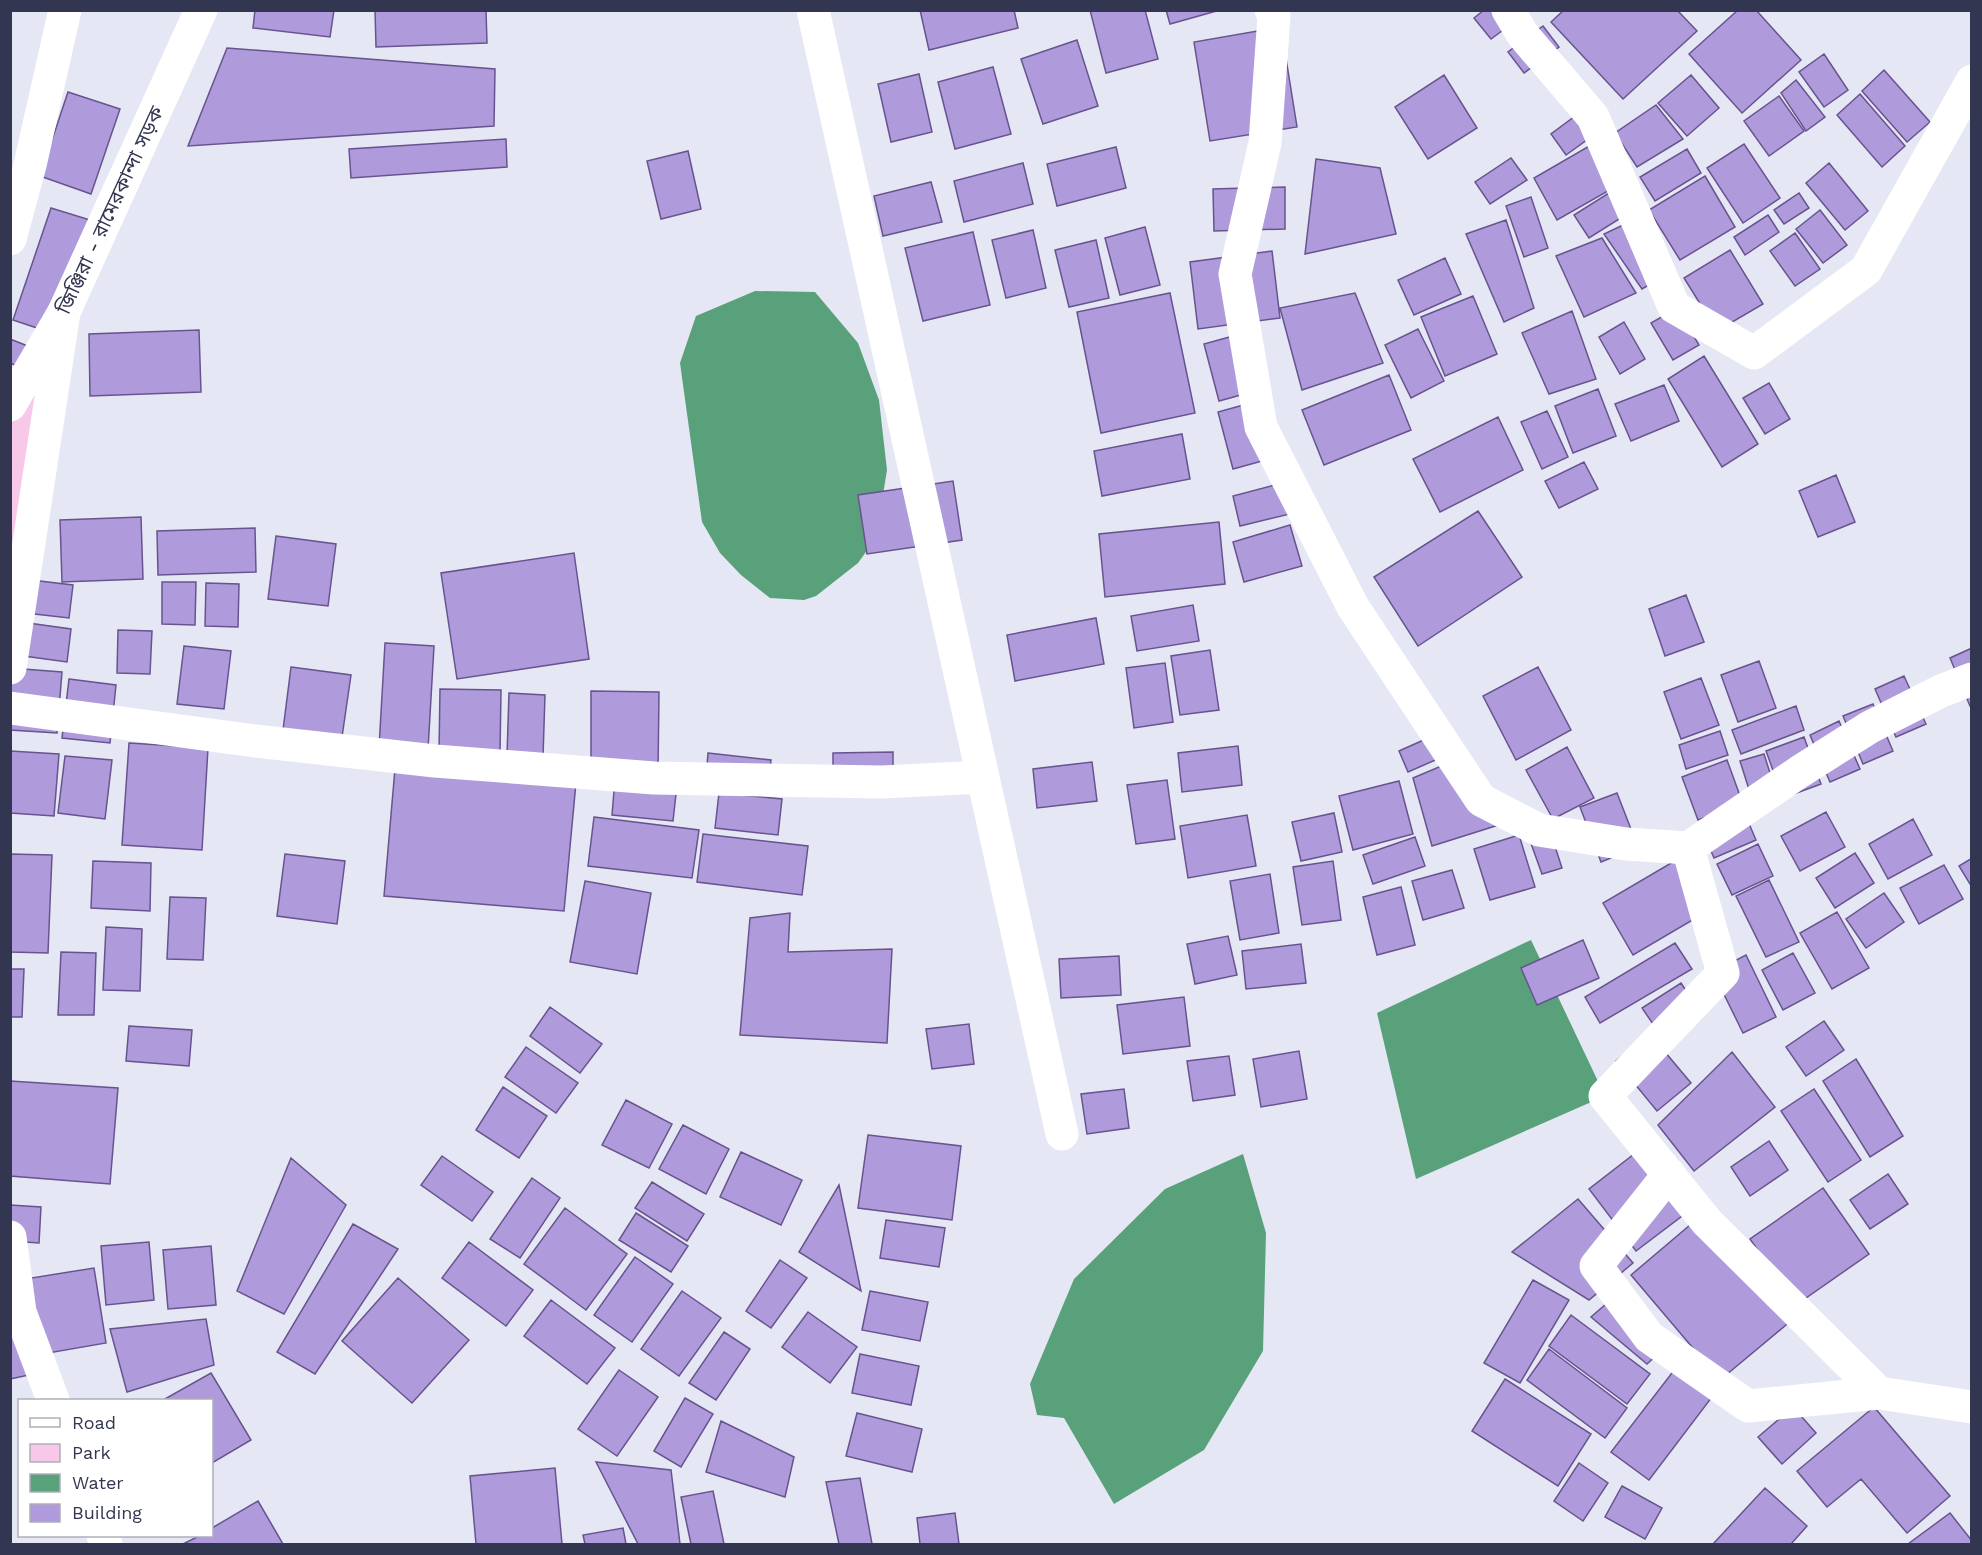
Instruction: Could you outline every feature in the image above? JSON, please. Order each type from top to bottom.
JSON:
[{"type":"street","points":[[10,238],[20,159],[65,10]]},
{"type":"street","name":"জিঞ্জিরা - রামেরকান্দা সড়ক","points":[[10,405],[64,312],[201,10]]},
{"type":"street","points":[[813,10],[1062,1134]]},
{"type":"street","points":[[1271,10],[1274,16],[1265,143],[1235,274],[1261,427],[1353,607],[1481,800],[1539,830],[1626,844],[1689,848],[1799,772],[1870,727],[1941,691],[1971,680]]},
{"type":"street","points":[[1508,10],[1523,35],[1593,117],[1674,307],[1754,353],[1866,270],[1971,81]]},
{"type":"street","points":[[10,668],[64,312]]},
{"type":"street","points":[[10,708],[255,741],[423,760],[654,778],[882,783],[983,777]]},
{"type":"street","points":[[1689,848],[1724,973],[1605,1096],[1707,1222],[1879,1393]]},
{"type":"street","points":[[1669,1174],[1596,1266],[1649,1337],[1748,1406],[1879,1393],[1971,1407]]},
{"type":"street","points":[[10,1238],[20,1312],[52,1399]]},
{"type":"green space","points":[[64,312],[11,578],[11,405]]},
{"type":"water","points":[[755,291],[815,292],[858,343],[879,400],[887,470],[876,538],[858,563],[816,596],[804,600],[770,598],[741,575],[720,553],[702,522],[680,363],[696,316]]},
{"type":"water","points":[[1531,940],[1605,1096],[1416,1179],[1377,1013]]},
{"type":"water","points":[[1243,1154],[1266,1233],[1263,1351],[1204,1450],[1114,1504],[1064,1418],[1037,1415],[1030,1384],[1074,1279],[1165,1189]]},
{"type":"building","points":[[255,10],[334,10],[330,37],[253,28]]},
{"type":"building","points":[[375,10],[486,10],[487,43],[376,47]]},
{"type":"building","points":[[920,10],[1014,10],[1018,28],[929,50]]},
{"type":"building","points":[[1090,10],[1145,10],[1158,59],[1106,73]]},
{"type":"building","points":[[1166,10],[1220,10],[1170,24]]},
{"type":"building","points":[[1484,10],[1524,10],[1526,13],[1491,39],[1474,18]]},
{"type":"building","points":[[1564,10],[1677,10],[1697,31],[1623,99],[1551,22]]},
{"type":"building","points":[[1738,10],[1756,10],[1801,60],[1742,113],[1689,54]]},
{"type":"building","points":[[1543,26],[1559,47],[1524,73],[1508,52]]},
{"type":"building","points":[[1281,27],[1297,127],[1210,141],[1194,42]]},
{"type":"building","points":[[1077,40],[1098,106],[1043,124],[1021,59]]},
{"type":"building","points":[[227,48],[495,69],[494,126],[188,146]]},
{"type":"building","points":[[1824,54],[1848,90],[1824,107],[1799,72]]},
{"type":"building","points":[[993,67],[1011,134],[955,149],[938,82]]},
{"type":"building","points":[[1884,70],[1930,122],[1907,142],[1862,91]]},
{"type":"building","points":[[919,74],[932,132],[891,142],[878,84]]},
{"type":"building","points":[[1444,75],[1477,128],[1428,159],[1395,107]]},
{"type":"building","points":[[1691,75],[1719,108],[1687,136],[1658,103]]},
{"type":"building","points":[[1796,80],[1825,117],[1806,131],[1781,93]]},
{"type":"building","points":[[68,92],[120,109],[91,194],[40,176]]},
{"type":"building","points":[[1860,94],[1905,146],[1882,167],[1837,115]]},
{"type":"building","points":[[1779,96],[1804,131],[1769,156],[1744,121]]},
{"type":"building","points":[[1656,105],[1683,139],[1637,167],[1615,133]]},
{"type":"building","points":[[1586,108],[1602,129],[1566,155],[1551,134]]},
{"type":"building","points":[[506,139],[507,167],[351,178],[349,149]]},
{"type":"building","points":[[1744,144],[1780,198],[1743,223],[1707,168]]},
{"type":"building","points":[[1591,145],[1615,187],[1557,220],[1534,178]]},
{"type":"building","points":[[1116,147],[1126,188],[1057,206],[1047,164]]},
{"type":"building","points":[[1687,149],[1701,173],[1655,201],[1640,177]]},
{"type":"building","points":[[688,151],[701,209],[661,219],[647,161]]},
{"type":"building","points":[[1511,158],[1527,180],[1490,204],[1475,182]]},
{"type":"building","points":[[1316,159],[1380,168],[1396,234],[1305,254]]},
{"type":"building","points":[[1023,163],[1033,204],[964,222],[954,181]]},
{"type":"building","points":[[1829,163],[1868,211],[1845,230],[1806,183]]},
{"type":"building","points":[[1705,176],[1735,227],[1680,260],[1649,210]]},
{"type":"building","points":[[931,182],[942,222],[883,236],[874,196]]},
{"type":"building","points":[[1620,186],[1635,209],[1589,238],[1574,215]]},
{"type":"building","points":[[1285,187],[1285,229],[1214,231],[1213,189]]},
{"type":"building","points":[[1799,193],[1809,208],[1784,224],[1774,210]]},
{"type":"building","points":[[1531,197],[1548,248],[1524,257],[1506,206]]},
{"type":"building","points":[[51,208],[90,220],[52,333],[13,320]]},
{"type":"building","points":[[1820,210],[1847,245],[1823,263],[1796,229]]},
{"type":"building","points":[[1768,215],[1779,232],[1745,255],[1734,237]]},
{"type":"building","points":[[1642,216],[1673,271],[1642,289],[1604,234]]},
{"type":"building","points":[[1506,220],[1534,308],[1504,322],[1466,234]]},
{"type":"building","points":[[1145,227],[1160,285],[1120,295],[1105,238]]},
{"type":"building","points":[[1033,230],[1046,288],[1006,298],[992,240]]},
{"type":"building","points":[[973,232],[990,305],[923,321],[905,248]]},
{"type":"building","points":[[1795,233],[1820,269],[1795,286],[1770,251]]},
{"type":"building","points":[[1602,238],[1636,293],[1584,317],[1556,256]]},
{"type":"building","points":[[1096,240],[1109,298],[1069,307],[1055,250]]},
{"type":"building","points":[[1730,250],[1763,304],[1717,331],[1684,278]]},
{"type":"building","points":[[1272,251],[1280,318],[1198,329],[1190,262]]},
{"type":"building","points":[[1445,258],[1461,294],[1414,315],[1398,280]]},
{"type":"building","points":[[1170,293],[1195,413],[1101,433],[1077,312]]},
{"type":"building","points":[[1355,293],[1383,363],[1302,390],[1280,308]]},
{"type":"building","points":[[1473,296],[1497,354],[1445,376],[1421,317]]},
{"type":"building","points":[[1677,308],[1699,345],[1673,360],[1651,323]]},
{"type":"building","points":[[1572,311],[1596,379],[1549,394],[1522,333]]},
{"type":"building","points":[[1624,322],[1645,359],[1620,374],[1599,337]]},
{"type":"building","points":[[1418,329],[1444,381],[1411,398],[1385,345]]},
{"type":"building","points":[[199,330],[201,392],[90,396],[89,334]]},
{"type":"building","points":[[1244,333],[1259,390],[1219,401],[1204,344]]},
{"type":"building","points":[[10,339],[43,352],[34,373],[10,363]]},
{"type":"building","points":[[1704,356],[1758,444],[1722,467],[1668,379]]},
{"type":"building","points":[[1389,375],[1411,430],[1324,465],[1302,410]]},
{"type":"building","points":[[1769,383],[1790,419],[1765,434],[1743,398]]},
{"type":"building","points":[[1664,385],[1679,421],[1631,441],[1615,404]]},
{"type":"building","points":[[1598,389],[1616,436],[1573,453],[1555,406]]},
{"type":"building","points":[[1258,401],[1273,458],[1233,469],[1218,412]]},
{"type":"building","points":[[1547,411],[1568,457],[1542,469],[1521,422]]},
{"type":"building","points":[[1498,417],[1523,470],[1440,512],[1413,459]]},
{"type":"building","points":[[1182,434],[1190,479],[1102,496],[1094,451]]},
{"type":"building","points":[[1584,462],[1598,489],[1559,508],[1545,481]]},
{"type":"building","points":[[1836,475],[1855,522],[1818,537],[1799,491]]},
{"type":"building","points":[[1294,480],[1302,511],[1240,526],[1233,496]]},
{"type":"building","points":[[953,481],[962,540],[867,554],[858,495]]},
{"type":"building","points":[[1478,511],[1522,577],[1418,646],[1374,577]]},
{"type":"building","points":[[141,517],[143,579],[62,582],[60,520]]},
{"type":"building","points":[[1219,522],[1225,584],[1105,597],[1099,534]]},
{"type":"building","points":[[1290,525],[1302,566],[1244,582],[1233,542]]},
{"type":"building","points":[[255,528],[256,572],[158,575],[157,531]]},
{"type":"building","points":[[276,536],[336,544],[328,606],[268,599]]},
{"type":"building","points":[[574,553],[589,659],[457,679],[441,573]]},
{"type":"building","points":[[31,580],[73,585],[69,618],[26,613]]},
{"type":"building","points":[[162,582],[196,582],[195,625],[162,624]]},
{"type":"building","points":[[206,583],[239,584],[238,627],[205,626]]},
{"type":"building","points":[[1686,595],[1704,642],[1665,656],[1649,609]]},
{"type":"building","points":[[1193,605],[1199,641],[1137,651],[1131,616]]},
{"type":"building","points":[[1096,618],[1104,664],[1015,681],[1007,635]]},
{"type":"building","points":[[28,623],[71,629],[67,662],[24,656]]},
{"type":"building","points":[[118,630],[152,631],[150,674],[117,673]]},
{"type":"building","points":[[385,643],[434,646],[428,750],[379,748]]},
{"type":"building","points":[[184,646],[231,651],[224,709],[177,704]]},
{"type":"building","points":[[1972,648],[1972,705],[1970,706],[1950,658]]},
{"type":"building","points":[[1210,650],[1219,710],[1180,715],[1171,656]]},
{"type":"building","points":[[1759,661],[1776,708],[1738,722],[1721,675]]},
{"type":"building","points":[[1165,663],[1173,722],[1134,728],[1126,668]]},
{"type":"building","points":[[291,667],[351,675],[342,737],[283,730]]},
{"type":"building","points":[[1538,667],[1571,730],[1516,760],[1483,696]]},
{"type":"building","points":[[10,668],[62,672],[57,733],[10,730]]},
{"type":"building","points":[[1904,676],[1926,724],[1896,737],[1875,689]]},
{"type":"building","points":[[1701,678],[1719,725],[1681,739],[1664,692]]},
{"type":"building","points":[[69,679],[116,685],[110,743],[62,738]]},
{"type":"building","points":[[440,689],[501,690],[500,753],[439,753]]},
{"type":"building","points":[[591,691],[659,692],[658,773],[591,773]]},
{"type":"building","points":[[509,693],[545,695],[543,757],[507,755]]},
{"type":"building","points":[[1873,704],[1893,751],[1863,764],[1843,716]]},
{"type":"building","points":[[1796,706],[1804,730],[1741,754],[1732,730]]},
{"type":"building","points":[[1839,721],[1860,769],[1830,782],[1810,735]]},
{"type":"building","points":[[1446,730],[1456,751],[1408,772],[1399,751]]},
{"type":"building","points":[[1720,731],[1728,755],[1686,769],[1679,745]]},
{"type":"building","points":[[1804,737],[1821,784],[1783,798],[1766,751]]},
{"type":"building","points":[[129,743],[208,748],[202,850],[122,845]]},
{"type":"building","points":[[1238,746],[1242,785],[1182,792],[1178,753]]},
{"type":"building","points":[[1567,747],[1594,798],[1553,819],[1526,770]]},
{"type":"building","points":[[10,751],[59,754],[54,816],[10,813]]},
{"type":"building","points":[[893,752],[893,792],[833,792],[833,753]]},
{"type":"building","points":[[708,753],[771,760],[767,795],[705,789]]},
{"type":"building","points":[[1764,754],[1777,795],[1753,802],[1740,761]]},
{"type":"building","points":[[65,756],[112,760],[105,819],[58,813]]},
{"type":"building","points":[[1465,756],[1508,822],[1432,846],[1413,778]]},
{"type":"building","points":[[396,757],[577,772],[564,911],[384,896]]},
{"type":"building","points":[[1727,760],[1743,804],[1698,820],[1682,777]]},
{"type":"building","points":[[1092,762],[1097,801],[1037,808],[1033,769]]},
{"type":"building","points":[[615,779],[677,785],[673,821],[612,815]]},
{"type":"building","points":[[1167,780],[1175,839],[1136,844],[1127,785]]},
{"type":"building","points":[[1399,781],[1413,834],[1353,850],[1339,796]]},
{"type":"building","points":[[719,793],[782,799],[778,835],[715,828]]},
{"type":"building","points":[[1617,793],[1638,847],[1601,862],[1580,807]]},
{"type":"building","points":[[1742,807],[1756,840],[1714,858],[1700,825]]},
{"type":"building","points":[[1826,812],[1845,847],[1800,871],[1781,836]]},
{"type":"building","points":[[1334,813],[1342,852],[1301,861],[1292,822]]},
{"type":"building","points":[[1247,815],[1256,866],[1188,878],[1180,826]]},
{"type":"building","points":[[594,817],[699,830],[692,878],[588,866]]},
{"type":"building","points":[[1913,819],[1932,855],[1888,879],[1869,844]]},
{"type":"building","points":[[1550,831],[1562,868],[1542,874],[1529,838]]},
{"type":"building","points":[[703,834],[808,846],[802,895],[697,882]]},
{"type":"building","points":[[1519,835],[1535,887],[1490,900],[1474,849]]},
{"type":"building","points":[[1415,837],[1425,866],[1373,884],[1363,855]]},
{"type":"building","points":[[1758,844],[1773,876],[1732,895],[1717,864]]},
{"type":"building","points":[[1855,853],[1874,883],[1835,908],[1816,878]]},
{"type":"building","points":[[10,854],[52,855],[48,953],[10,952]]},
{"type":"building","points":[[285,854],[345,861],[337,924],[277,916]]},
{"type":"building","points":[[1683,856],[1713,908],[1633,955],[1603,903]]},
{"type":"building","points":[[1972,858],[1972,883],[1970,884],[1959,866]]},
{"type":"building","points":[[93,861],[151,863],[150,911],[91,908]]},
{"type":"building","points":[[1333,861],[1341,920],[1302,925],[1293,867]]},
{"type":"building","points":[[1944,865],[1963,899],[1919,924],[1900,888]]},
{"type":"building","points":[[1452,870],[1464,908],[1423,920],[1412,881]]},
{"type":"building","points":[[1270,874],[1279,933],[1240,940],[1230,881]]},
{"type":"building","points":[[1769,880],[1799,942],[1766,957],[1736,896]]},
{"type":"building","points":[[585,881],[651,893],[637,974],[570,962]]},
{"type":"building","points":[[1401,887],[1415,945],[1377,955],[1363,897]]},
{"type":"building","points":[[1884,893],[1904,922],[1866,948],[1846,919]]},
{"type":"building","points":[[170,897],[206,898],[203,960],[167,959]]},
{"type":"building","points":[[1837,912],[1869,968],[1832,989],[1800,933]]},
{"type":"building","points":[[790,913],[788,952],[892,949],[887,1043],[740,1035],[750,918]]},
{"type":"building","points":[[106,927],[142,929],[140,991],[103,990]]},
{"type":"building","points":[[1228,936],[1237,975],[1195,984],[1187,944]]},
{"type":"building","points":[[1583,940],[1599,978],[1537,1005],[1521,968]]},
{"type":"building","points":[[1675,943],[1692,969],[1600,1023],[1585,997]]},
{"type":"building","points":[[1301,944],[1306,983],[1246,989],[1242,951]]},
{"type":"building","points":[[61,952],[96,953],[94,1015],[58,1015]]},
{"type":"building","points":[[1793,953],[1815,993],[1783,1010],[1762,970]]},
{"type":"building","points":[[1746,955],[1776,1017],[1743,1033],[1713,972]]},
{"type":"building","points":[[1119,956],[1121,995],[1061,998],[1059,959]]},
{"type":"building","points":[[10,969],[24,969],[22,1017],[10,1017]]},
{"type":"building","points":[[1681,983],[1700,1012],[1662,1037],[1642,1008]]},
{"type":"building","points":[[1184,997],[1190,1046],[1123,1054],[1117,1005]]},
{"type":"building","points":[[550,1007],[602,1044],[580,1073],[530,1036]]},
{"type":"building","points":[[1824,1021],[1844,1050],[1806,1076],[1786,1047]]},
{"type":"building","points":[[969,1024],[974,1064],[932,1069],[926,1029]]},
{"type":"building","points":[[129,1026],[192,1030],[189,1066],[126,1061]]},
{"type":"building","points":[[1649,1033],[1691,1083],[1657,1111],[1616,1061]]},
{"type":"building","points":[[526,1047],[578,1083],[556,1113],[505,1077]]},
{"type":"building","points":[[1299,1051],[1307,1099],[1261,1107],[1253,1059]]},
{"type":"building","points":[[1732,1052],[1775,1107],[1694,1171],[1658,1125]]},
{"type":"building","points":[[1229,1056],[1235,1095],[1193,1101],[1187,1061]]},
{"type":"building","points":[[1856,1059],[1903,1136],[1870,1157],[1823,1081]]},
{"type":"building","points":[[10,1081],[118,1088],[110,1184],[10,1176]]},
{"type":"building","points":[[503,1087],[547,1116],[519,1158],[476,1130]]},
{"type":"building","points":[[1124,1089],[1129,1128],[1087,1134],[1081,1094]]},
{"type":"building","points":[[1814,1089],[1861,1160],[1828,1182],[1781,1111]]},
{"type":"building","points":[[626,1100],[672,1124],[649,1168],[602,1145]]},
{"type":"building","points":[[683,1125],[729,1149],[706,1194],[659,1169]]},
{"type":"building","points":[[868,1135],[961,1146],[952,1220],[858,1208]]},
{"type":"building","points":[[1769,1141],[1788,1170],[1750,1196],[1731,1167]]},
{"type":"building","points":[[1638,1151],[1686,1213],[1636,1251],[1589,1189]]},
{"type":"building","points":[[741,1152],[802,1180],[781,1225],[720,1197]]},
{"type":"building","points":[[442,1156],[493,1192],[472,1221],[421,1185]]},
{"type":"building","points":[[291,1158],[346,1205],[284,1314],[237,1291]]},
{"type":"building","points":[[1888,1174],[1908,1204],[1870,1229],[1850,1200]]},
{"type":"building","points":[[532,1178],[560,1198],[520,1258],[490,1239]]},
{"type":"building","points":[[652,1182],[704,1214],[687,1241],[635,1208]]},
{"type":"building","points":[[839,1185],[861,1291],[799,1252]]},
{"type":"building","points":[[1823,1188],[1869,1254],[1796,1305],[1750,1239]]},
{"type":"building","points":[[1578,1199],[1633,1263],[1589,1300],[1512,1252]]},
{"type":"building","points":[[10,1205],[41,1207],[39,1243],[10,1241]]},
{"type":"building","points":[[565,1208],[627,1254],[586,1310],[524,1264]]},
{"type":"building","points":[[636,1213],[688,1246],[671,1272],[619,1240]]},
{"type":"building","points":[[1703,1214],[1792,1320],[1720,1380],[1631,1275]]},
{"type":"building","points":[[886,1220],[945,1228],[939,1267],[880,1258]]},
{"type":"building","points":[[353,1224],[398,1249],[315,1374],[277,1352]]},
{"type":"building","points":[[149,1242],[154,1300],[106,1305],[101,1246]]},
{"type":"building","points":[[469,1242],[533,1290],[506,1326],[442,1278]]},
{"type":"building","points":[[211,1246],[216,1305],[168,1309],[163,1250]]},
{"type":"building","points":[[635,1257],[673,1284],[632,1342],[594,1315]]},
{"type":"building","points":[[780,1260],[807,1278],[771,1328],[746,1311]]},
{"type":"building","points":[[94,1268],[106,1343],[37,1355],[25,1279]]},
{"type":"building","points":[[398,1278],[469,1340],[412,1403],[342,1341]]},
{"type":"building","points":[[1533,1280],[1569,1300],[1520,1383],[1484,1363]]},
{"type":"building","points":[[682,1291],[721,1318],[679,1376],[641,1349]]},
{"type":"building","points":[[870,1291],[928,1302],[920,1341],[862,1330]]},
{"type":"building","points":[[1621,1291],[1674,1339],[1647,1364],[1591,1317]]},
{"type":"building","points":[[551,1300],[615,1348],[587,1384],[524,1336]]},
{"type":"building","points":[[808,1312],[857,1347],[830,1383],[782,1347]]},
{"type":"building","points":[[10,1315],[29,1375],[10,1379]]},
{"type":"building","points":[[1571,1315],[1650,1374],[1627,1404],[1549,1346]]},
{"type":"building","points":[[206,1319],[214,1365],[127,1392],[110,1329]]},
{"type":"building","points":[[724,1332],[750,1349],[716,1400],[689,1383]]},
{"type":"building","points":[[1549,1349],[1627,1408],[1605,1438],[1527,1380]]},
{"type":"building","points":[[860,1354],[919,1366],[911,1405],[852,1393]]},
{"type":"building","points":[[1675,1369],[1712,1397],[1649,1480],[1611,1452]]},
{"type":"building","points":[[619,1370],[658,1397],[617,1456],[578,1429]]},
{"type":"building","points":[[211,1373],[251,1440],[213,1462],[213,1399],[165,1399]]},
{"type":"building","points":[[1505,1379],[1591,1434],[1558,1486],[1472,1431]]},
{"type":"building","points":[[685,1398],[713,1414],[681,1467],[654,1451]]},
{"type":"building","points":[[1793,1407],[1816,1433],[1782,1464],[1758,1437]]},
{"type":"building","points":[[1874,1407],[1950,1496],[1907,1533],[1861,1479],[1827,1507],[1797,1471]]},
{"type":"building","points":[[857,1413],[922,1429],[912,1472],[846,1456]]},
{"type":"building","points":[[721,1421],[794,1457],[785,1497],[706,1472]]},
{"type":"building","points":[[596,1462],[671,1470],[680,1544],[638,1544]]},
{"type":"building","points":[[1579,1463],[1608,1483],[1583,1521],[1554,1501]]},
{"type":"building","points":[[555,1468],[562,1544],[476,1544],[470,1476]]},
{"type":"building","points":[[860,1478],[872,1544],[839,1544],[826,1482]]},
{"type":"building","points":[[1622,1486],[1662,1508],[1645,1539],[1605,1517]]},
{"type":"building","points":[[1765,1488],[1807,1526],[1791,1544],[1713,1544]]},
{"type":"building","points":[[713,1491],[724,1544],[691,1544],[681,1497]]},
{"type":"building","points":[[258,1501],[283,1544],[183,1544],[197,1537],[213,1537],[213,1527]]},
{"type":"building","points":[[955,1513],[959,1544],[920,1544],[917,1518]]},
{"type":"building","points":[[1950,1513],[1972,1544],[1908,1544]]},
{"type":"building","points":[[623,1528],[626,1544],[585,1544],[583,1535]]}]
